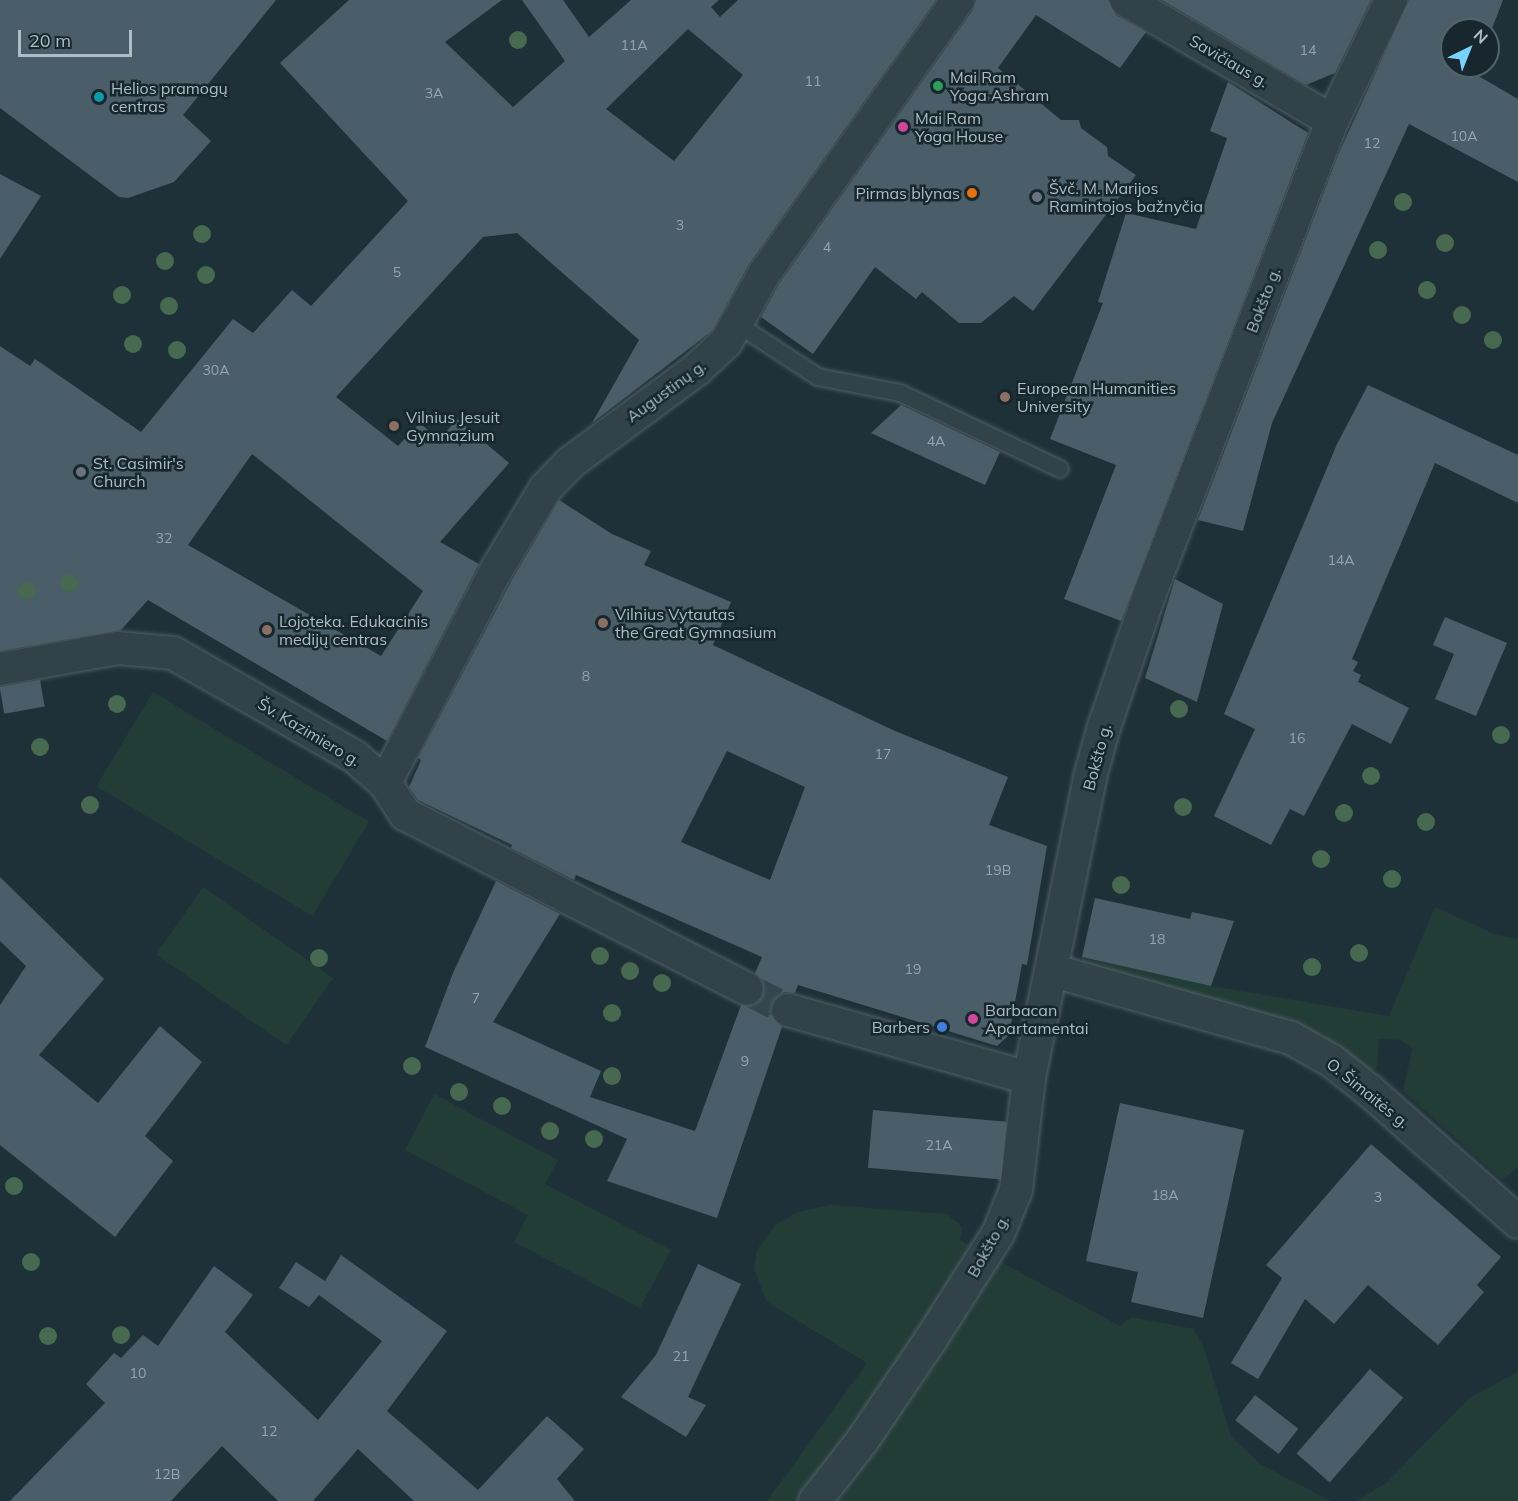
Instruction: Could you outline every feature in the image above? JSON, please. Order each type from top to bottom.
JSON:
[{"type":"street","name":"Augustinų g.","points":[[385,783],[497,569],[545,489],[570,463],[712,357],[737,324],[764,274],[958,0]]},
{"type":"street","name":"Savičiaus g.","points":[[1126,0],[1332,121]]},
{"type":"street","name":"Bokšto g.","points":[[815,1501],[862,1441],[998,1234],[1016,1190],[1029,1078],[1054,971],[1089,777],[1125,662],[1332,121],[1391,0]]},
{"type":"street","name":"Šv. Kazimiero g.","points":[[0,669],[118,648],[172,654],[355,758],[385,783],[405,814],[747,989]]},
{"type":"street","name":"O. Šimaitės g.","points":[[1054,971],[1292,1038],[1332,1061],[1370,1091],[1518,1222]]},
{"type":"street","points":[[788,1010],[1029,1078]]},
{"type":"lane","points":[[737,324],[818,377],[900,393],[1060,470]]},
{"type":"green space","points":[[153,692],[369,822],[312,916],[96,786]]},
{"type":"green space","points":[[203,887],[333,978],[286,1045],[156,954]]},
{"type":"green space","points":[[1435,907],[1497,935],[1518,939],[1518,1167],[1502,1180],[1403,1091],[1412,1049],[1400,1040],[1379,1039],[1377,1067],[1370,1075],[1306,1028],[1082,966],[1082,957],[1211,986],[1389,1016]]},
{"type":"green space","points":[[434,1094],[558,1160],[545,1184],[671,1250],[640,1308],[514,1242],[528,1215],[405,1150]]},
{"type":"green space","points":[[830,1205],[947,1214],[962,1227],[960,1240],[1120,1326],[1131,1317],[1194,1329],[1204,1348],[1231,1436],[1260,1464],[1331,1501],[767,1501],[867,1363],[767,1302],[754,1269],[757,1250],[775,1225],[798,1212]]},
{"type":"green space","points":[[1518,1372],[1518,1501],[1356,1501],[1386,1483],[1469,1398]]},
{"type":"building","name":"Helios pramogų centras","points":[[0,0],[276,0],[183,115],[211,141],[174,182],[128,198],[119,197],[0,108]]},
{"type":"building","points":[[349,0],[502,0],[445,42],[513,107],[565,61],[522,0],[563,0],[589,37],[631,0],[719,0],[711,7],[720,17],[738,0],[936,0],[749,264],[712,331],[592,423],[639,340],[517,233],[483,237],[336,397],[398,446],[420,423],[439,440],[457,419],[509,463],[440,542],[479,564],[387,741],[148,600],[121,630],[0,651],[0,346],[30,366],[35,359],[141,432],[233,319],[253,333],[292,290],[311,306],[408,201],[280,63]],"holes":[[[688,29],[743,75],[674,161],[606,109]],[[252,454],[423,591],[381,656],[188,545]]]},
{"type":"building","points":[[976,0],[1108,0],[1116,15],[1146,32],[1120,68],[1036,15],[998,68],[1061,120],[1079,120],[1081,128],[1107,147],[1108,156],[1136,175],[1033,311],[1014,296],[981,323],[959,323],[922,292],[916,299],[875,267],[813,354],[761,317],[779,284],[973,10]]},
{"type":"building","points":[[1162,0],[1371,0],[1335,73],[1306,85]]},
{"type":"building","points":[[1409,0],[1503,0],[1496,18],[1440,18],[1440,78],[1482,78],[1518,99],[1518,182],[1409,124],[1272,423],[1243,531],[1198,520],[1339,153]]},
{"type":"building","points":[[1228,82],[1308,133],[1121,621],[1064,599],[1116,465],[1050,439],[1103,303],[1098,302],[1126,213],[1196,229],[1227,138],[1210,131]]},
{"type":"building","points":[[0,174],[41,196],[0,259]]},
{"type":"building","points":[[1368,385],[1518,455],[1518,503],[1435,463],[1352,659],[1358,662],[1353,671],[1361,675],[1358,682],[1409,708],[1391,744],[1352,724],[1304,816],[1290,809],[1271,845],[1214,816],[1255,729],[1224,714],[1337,444]]},
{"type":"building","points":[[901,405],[1000,452],[985,485],[871,433]]},
{"type":"building","points":[[559,500],[612,534],[651,551],[644,565],[731,602],[713,645],[895,731],[1008,777],[989,825],[1047,846],[1027,965],[1022,964],[1009,1035],[997,1046],[798,985],[795,993],[784,992],[775,998],[770,1014],[782,1027],[717,1218],[607,1181],[627,1139],[425,1047],[453,973],[496,881],[560,914],[493,1022],[601,1071],[590,1097],[695,1131],[741,1005],[756,1004],[763,997],[762,980],[755,973],[762,957],[576,875],[574,880],[511,848],[512,845],[418,800],[409,787],[421,760],[418,758],[513,578]],"holes":[[[727,751],[805,787],[770,880],[681,842]]]},
{"type":"building","points":[[1175,579],[1223,604],[1197,702],[1145,678]]},
{"type":"building","points":[[1445,617],[1507,643],[1476,716],[1435,699],[1454,654],[1433,645]]},
{"type":"building","points":[[40,680],[45,707],[4,714],[0,687]]},
{"type":"building","points":[[0,877],[104,979],[39,1055],[98,1103],[160,1026],[202,1062],[145,1136],[173,1161],[115,1237],[0,1145],[0,1005],[26,966],[0,941]]},
{"type":"building","points":[[1095,898],[1190,919],[1192,912],[1234,921],[1211,986],[1082,957]]},
{"type":"building","points":[[1120,1103],[1244,1130],[1203,1318],[1131,1302],[1138,1272],[1086,1261]]},
{"type":"building","points":[[873,1110],[1006,1122],[1001,1179],[868,1168]]},
{"type":"building","points":[[1371,1144],[1501,1257],[1477,1285],[1484,1292],[1438,1345],[1368,1285],[1334,1324],[1305,1299],[1258,1379],[1231,1363],[1282,1278],[1266,1265]]},
{"type":"building","points":[[341,1255],[447,1331],[387,1411],[478,1490],[547,1416],[584,1449],[557,1479],[575,1501],[414,1501],[358,1449],[313,1501],[278,1501],[222,1446],[171,1501],[10,1501],[105,1403],[86,1384],[114,1353],[121,1358],[143,1335],[158,1346],[214,1266],[253,1295],[225,1332],[318,1420],[382,1341],[319,1295],[309,1307],[279,1288],[296,1262],[325,1281]]},
{"type":"building","points":[[698,1264],[741,1284],[688,1397],[706,1405],[686,1437],[621,1397],[656,1355]]},
{"type":"building","points":[[1370,1369],[1403,1398],[1330,1482],[1297,1454]]},
{"type":"building","points":[[1255,1395],[1298,1429],[1279,1454],[1235,1420]]},
{"type":"tunnel","points":[[747,989],[788,1010]]},
{"type":"place","name":"Mai Ram Yoga Ashram","points":[[938,86]]},
{"type":"place","name":"Helios pramogų centras","points":[[99,97]]},
{"type":"place","name":"Mai Ram Yoga House","points":[[903,127]]},
{"type":"place","name":"Pirmas blynas","points":[[972,193]]},
{"type":"place","name":"Švč. M. Marijos Ramintojos bažnyčia","points":[[1037,197]]},
{"type":"place","name":"European Humanities University","points":[[1005,397]]},
{"type":"place","name":"Vilnius Jesuit Gymnazium","points":[[394,426]]},
{"type":"place","name":"St. Casimir's Church","points":[[81,472]]},
{"type":"place","name":"Vilnius Vytautas the Great Gymnasium","points":[[603,623]]},
{"type":"place","name":"Lojoteka. Edukacinis medijų centras","points":[[267,630]]},
{"type":"place","name":"Barbacan Apartamentai","points":[[973,1019]]},
{"type":"place","name":"Barbers","points":[[942,1027]]}]
